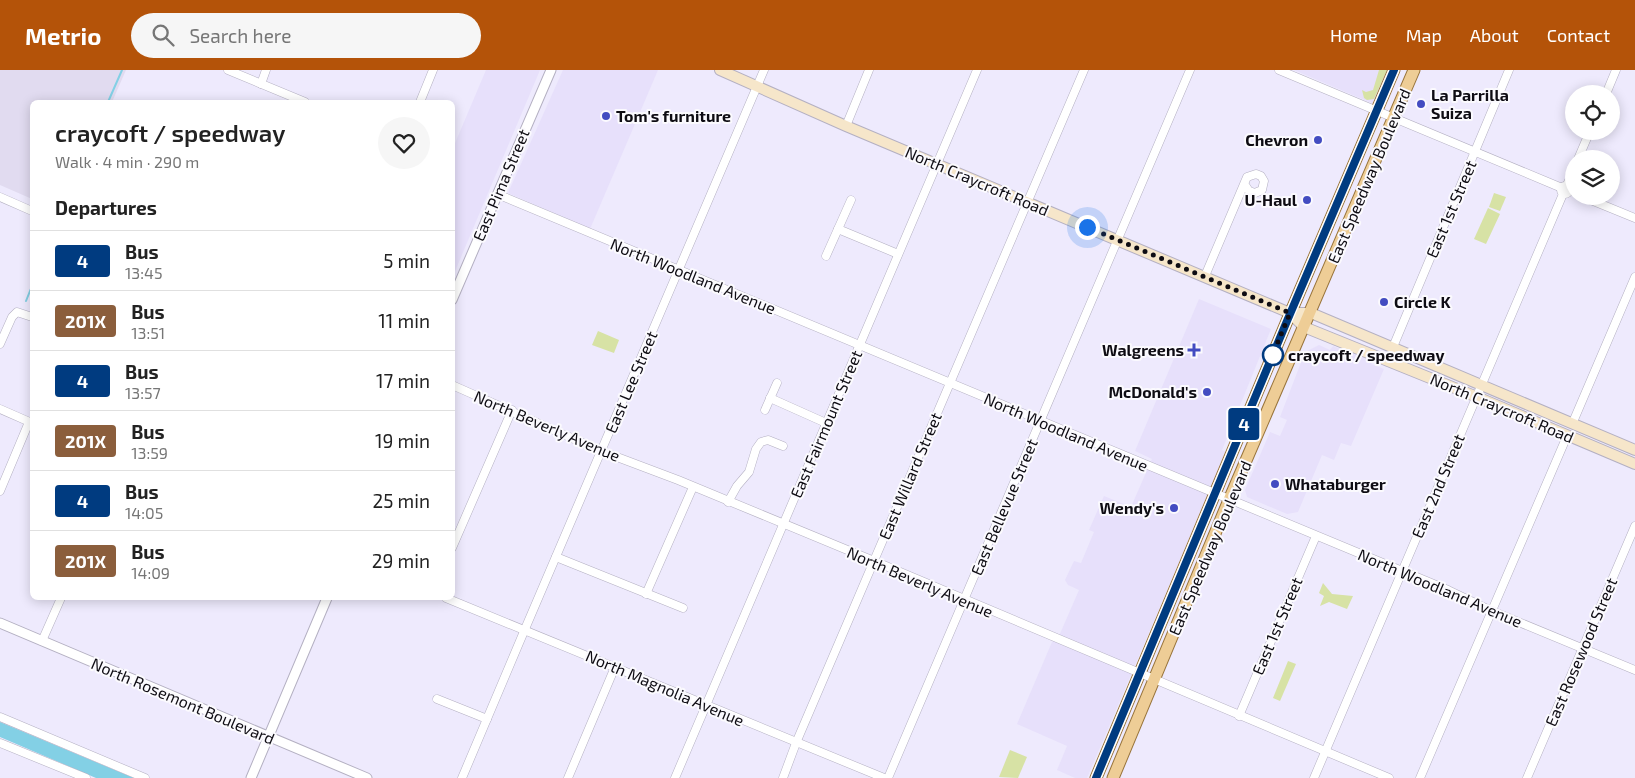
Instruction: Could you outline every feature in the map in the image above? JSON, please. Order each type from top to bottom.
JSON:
[{"type":"main road","name":"North Craycroft Road","points":[[720,70],[846,126],[1290,313],[1304,327],[1635,464]]},
{"type":"main road","name":"East Speedway Boulevard","points":[[1096,778],[1290,313],[1394,70]]},
{"type":"main road","name":"East Speedway Boulevard","points":[[1113,778],[1229,500],[1414,70]]},
{"type":"main road","name":"North Craycroft Road","points":[[1290,313],[1311,313],[1573,422],[1635,450]]},
{"type":"street","points":[[228,70],[301,100]]},
{"type":"street","points":[[261,84],[266,70]]},
{"type":"street","points":[[421,100],[434,70]]},
{"type":"street","name":"East Pima Street","points":[[455,293],[550,70]]},
{"type":"street","name":"East Lee Street","points":[[462,778],[764,70]]},
{"type":"street","points":[[846,126],[869,70]]},
{"type":"street","name":"East Fairmount Street","points":[[675,778],[977,70]]},
{"type":"street","name":"East Willard Street","points":[[783,778],[796,743],[1084,70]]},
{"type":"street","name":"East Bellevue Street","points":[[888,778],[1190,70]]},
{"type":"street","points":[[1279,70],[1565,190]]},
{"type":"street","name":"East 1st Street","points":[[1393,347],[1509,70]]},
{"type":"street","points":[[1610,85],[1616,70]]},
{"type":"street","points":[[1205,276],[1245,185]]},
{"type":"street","name":"North Woodland Avenue","points":[[497,194],[679,271],[860,344],[1635,670]]},
{"type":"street","name":"East 2nd Street","points":[[1314,778],[1476,397],[1565,196]]},
{"type":"street","points":[[0,197],[30,210]]},
{"type":"street","points":[[826,256],[851,200]]},
{"type":"street","points":[[1603,205],[1635,218]]},
{"type":"street","points":[[838,229],[898,254]]},
{"type":"street","points":[[1573,422],[1635,277]]},
{"type":"street","points":[[0,344],[12,317],[17,312],[30,316]]},
{"type":"street","points":[[765,410],[777,383]]},
{"type":"street","name":"North Beverly Avenue","points":[[455,386],[601,451],[874,562],[1388,778]]},
{"type":"street","points":[[770,398],[826,423]]},
{"type":"street","points":[[0,409],[30,422]]},
{"type":"street","points":[[455,541],[512,410]]},
{"type":"street","points":[[0,491],[30,424]]},
{"type":"street","points":[[1420,778],[1567,436]]},
{"type":"street","points":[[728,502],[737,486],[749,472],[753,457],[761,442],[768,440],[783,446]]},
{"type":"street","points":[[646,594],[693,487]]},
{"type":"street","name":"East Rosewood Street","points":[[1527,778],[1635,526]]},
{"type":"street","name":"East 1st Street","points":[[1239,716],[1316,536]]},
{"type":"street","points":[[556,557],[683,608]]},
{"type":"street","points":[[42,641],[60,600]]},
{"type":"street","points":[[251,778],[327,600]]},
{"type":"street","name":"North Magnolia Avenue","points":[[451,600],[884,778]]},
{"type":"street","name":"North Rosemont Boulevard","points":[[0,623],[367,778]]},
{"type":"street","points":[[568,778],[615,667]]},
{"type":"street","points":[[437,700],[487,719]]},
{"type":"street","points":[[0,717],[145,778]]},
{"type":"street","points":[[0,742],[86,778]]},
{"type":"shaded area","points":[[0,70],[126,70],[113,100],[30,100],[30,198],[0,185]]},
{"type":"shaded area","points":[[486,70],[540,70],[455,271],[455,143]]},
{"type":"shaded area","points":[[563,70],[658,70],[590,229],[508,193]]},
{"type":"shaded area","points":[[1294,70],[1389,70],[1374,104]]},
{"type":"shaded area","points":[[1199,299],[1271,329],[1222,450],[1226,452],[1087,778],[1075,778],[1057,770],[1067,746],[1017,724],[1052,642],[1059,636],[1079,590],[1068,585],[1065,580],[1074,561],[1081,563],[1094,532],[1089,530],[1104,496],[1131,507],[1152,459],[1135,451]]},
{"type":"shaded area","points":[[1319,345],[1330,350],[1333,346],[1347,352],[1355,352],[1373,360],[1371,364],[1384,369],[1351,446],[1341,443],[1334,460],[1322,455],[1298,512],[1287,514],[1247,497],[1245,490],[1270,432],[1280,436],[1287,420],[1280,417],[1305,352]]},
{"type":"green space","points":[[1379,70],[1387,70],[1374,99],[1367,100],[1364,98],[1362,90],[1366,92],[1373,90]]},
{"type":"green space","points":[[1494,193],[1506,197],[1500,211],[1489,207]]},
{"type":"green space","points":[[1488,208],[1500,214],[1486,244],[1474,239]]},
{"type":"green space","points":[[598,331],[619,340],[614,353],[592,345]]},
{"type":"green space","points":[[1323,583],[1332,594],[1353,596],[1347,609],[1329,602],[1320,606],[1324,596],[1319,593]]},
{"type":"green space","points":[[1288,661],[1296,664],[1280,701],[1273,698]]},
{"type":"green space","points":[[1010,750],[1027,757],[1018,778],[999,777]]},
{"type":"water","points":[[0,722],[134,778],[96,778],[0,737]]},
{"type":"waterway","points":[[109,100],[122,70]]},
{"type":"waterway","points":[[26,301],[30,291]]},
{"type":"bus line","name":"4","points":[[1096,778],[1394,70]]},
{"type":"place","name":"La Parrilla Suiza","points":[[1421,104]]},
{"type":"place","name":"Tom's furniture","points":[[606,116]]},
{"type":"place","name":"Chevron","points":[[1318,140]]},
{"type":"place","name":"U-Haul","points":[[1307,200]]},
{"type":"place","name":"Circle K","points":[[1384,302]]},
{"type":"place","name":"Walgreens","points":[[1194,350]]},
{"type":"place","name":"craycoft / speedway","points":[[1273,355]]},
{"type":"place","name":"McDonald's","points":[[1207,392]]},
{"type":"place","name":"Whataburger","points":[[1275,484]]},
{"type":"place","name":"Wendy's","points":[[1174,508]]},
{"type":"route","points":[[1087,227],[1290,313],[1270,361],[1273,355]]}]
